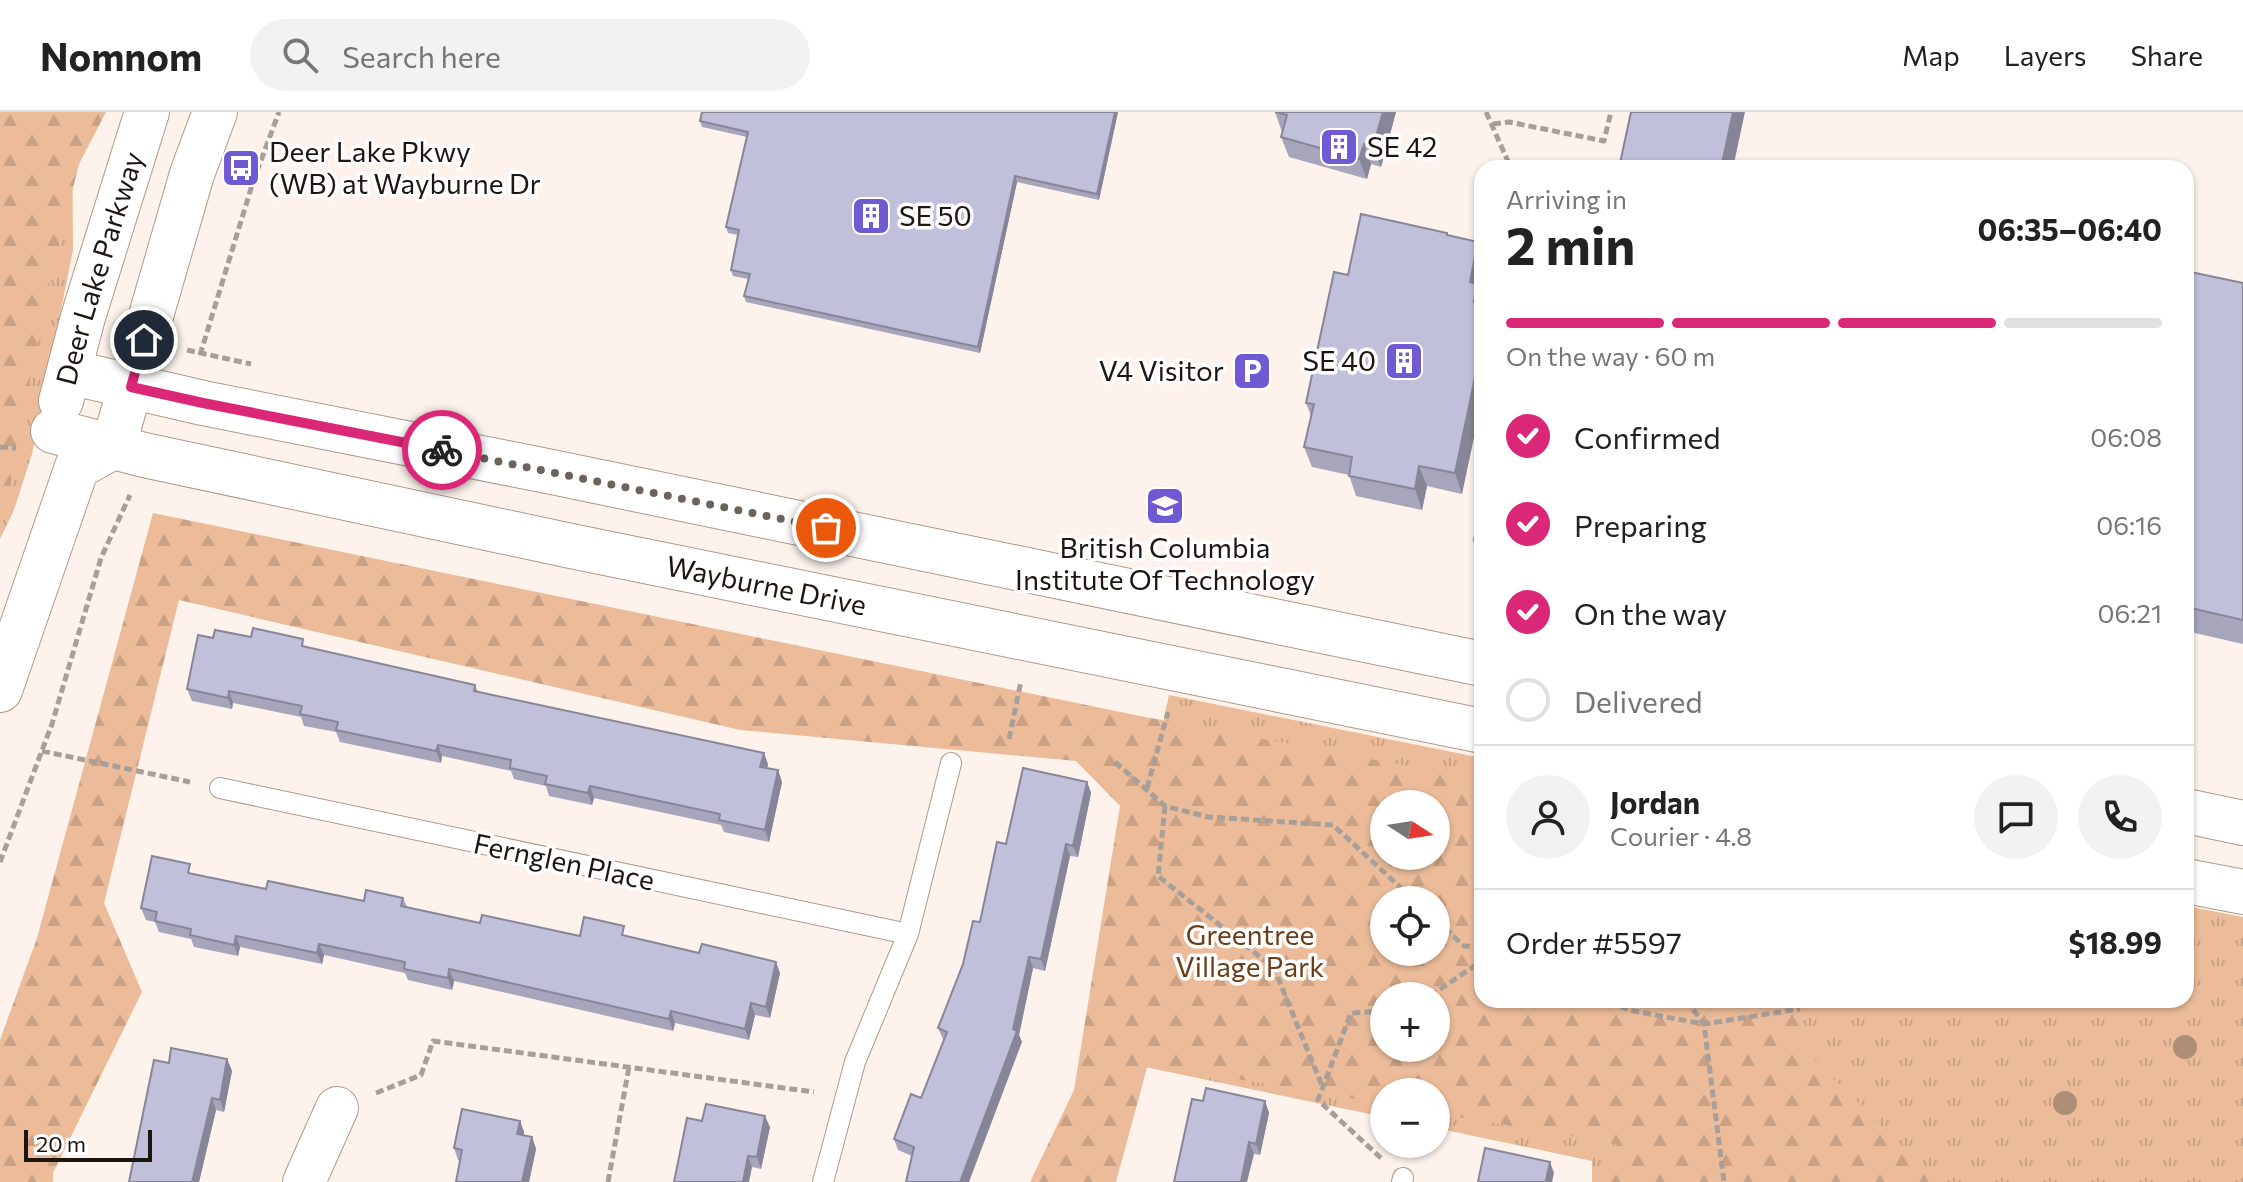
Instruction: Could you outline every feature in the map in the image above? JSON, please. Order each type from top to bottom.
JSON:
[{"type":"street","name":"Deer Lake Parkway","points":[[95,457],[53,431],[83,317],[147,112]]},
{"type":"street","points":[[0,690],[95,457],[131,387],[192,174],[215,112]]},
{"type":"street","points":[[69,372],[1474,662]]},
{"type":"street","name":"Wayburne Drive","points":[[95,457],[571,546],[1474,729]]},
{"type":"street","points":[[2194,813],[2243,823]]},
{"type":"street","points":[[2194,883],[2243,892]]},
{"type":"street","points":[[304,1182],[337,1108]]},
{"type":"lane","points":[[823,1182],[855,1062],[908,934],[951,763]]},
{"type":"lane","name":"Fernglen Place","points":[[220,788],[908,934]]},
{"type":"path","points":[[192,361],[202,353],[253,182],[279,112]]},
{"type":"path","points":[[1486,112],[1508,160]]},
{"type":"path","points":[[1493,124],[1509,122],[1604,141],[1611,112]]},
{"type":"path","points":[[0,862],[42,751],[101,558],[131,490]]},
{"type":"path","points":[[1009,739],[1030,638]]},
{"type":"path","points":[[1147,788],[1180,670]]},
{"type":"path","points":[[42,751],[220,788]]},
{"type":"path","points":[[1115,762],[1165,806],[1208,817],[1333,825],[1399,886]]},
{"type":"path","points":[[1165,806],[1158,876],[1274,968],[1323,1088]]},
{"type":"path","points":[[1450,933],[1464,946],[1474,947]]},
{"type":"path","points":[[1450,983],[1474,966]]},
{"type":"path","points":[[1624,1008],[1704,1024],[1800,1009]]},
{"type":"path","points":[[1692,1008],[1704,1024],[1724,1182]]},
{"type":"path","points":[[1370,1012],[1351,1013],[1318,1100],[1402,1180]]},
{"type":"path","points":[[337,1108],[421,1075],[433,1041],[846,1096]]},
{"type":"path","points":[[608,1182],[629,1067]]},
{"type":"green space","points":[[0,112],[72,112],[73,250],[32,454],[14,510],[0,539]]},
{"type":"green space","points":[[0,112],[106,112],[79,164],[50,281],[7,497],[0,512]]},
{"type":"green space","points":[[153,513],[1140,716],[1474,779],[1474,1008],[1799,1008],[1801,1047],[1939,1182],[1612,1182],[1616,1144],[1450,1115],[1450,1078],[1370,1078],[1370,1102],[1148,1064],[1116,1182],[1030,1182],[1074,1090],[1120,806],[1076,761],[740,730],[179,600],[104,903],[142,992],[53,1173],[53,1182],[0,1182],[0,1040],[37,938]]},
{"type":"green space","name":"Greentree Village Park","points":[[1169,695],[1474,756],[1474,1008],[2194,1008],[2194,908],[2243,917],[2243,1182],[1592,1182],[1592,1161],[1450,1131],[1450,1078],[1370,1078],[1370,1114],[1092,1056]]},
{"type":"building","name":"SE 50","points":[[702,112],[1115,112],[1097,194],[1015,176],[978,347],[744,296],[750,274],[731,270],[739,230],[726,227],[748,132],[700,121]]},
{"type":"building","points":[[1275,112],[1383,112],[1373,147],[1364,144],[1359,159],[1281,137],[1287,115]]},
{"type":"building","points":[[1631,112],[1733,112],[1723,160],[1621,160]]},
{"type":"building","name":"SE 40","points":[[1361,214],[1474,241],[1470,282],[1474,283],[1474,382],[1455,473],[1419,466],[1415,489],[1349,476],[1352,457],[1304,447],[1314,404],[1306,403],[1334,272],[1348,275]]},
{"type":"building","points":[[2194,273],[2243,283],[2243,620],[2194,609]]},
{"type":"building","points":[[253,628],[303,639],[302,646],[475,685],[474,691],[764,753],[760,767],[778,770],[765,830],[719,820],[720,814],[590,786],[588,793],[545,784],[547,776],[510,768],[511,760],[438,745],[436,751],[336,730],[338,722],[300,714],[302,706],[229,691],[228,698],[187,689],[198,635],[213,638],[215,630],[251,637]]},
{"type":"building","points":[[1023,768],[1087,782],[1073,846],[1066,844],[1041,959],[1029,957],[1013,1029],[1017,1031],[960,1182],[906,1182],[914,1147],[894,1139],[911,1094],[921,1098],[947,1032],[938,1028],[963,964],[973,921],[980,922],[997,842],[1006,844]]},
{"type":"building","points":[[152,856],[190,864],[188,873],[266,889],[268,881],[364,901],[366,890],[403,898],[401,906],[480,923],[482,915],[580,936],[584,917],[624,926],[622,935],[699,953],[702,944],[776,962],[766,1007],[751,1003],[745,1029],[671,1011],[669,1019],[449,969],[448,978],[404,969],[405,962],[319,944],[317,953],[236,936],[234,945],[190,935],[191,929],[155,921],[157,912],[141,908]]},
{"type":"building","points":[[171,1048],[227,1059],[220,1100],[212,1098],[192,1182],[129,1182],[154,1060],[169,1063]]},
{"type":"building","points":[[1206,1088],[1265,1101],[1256,1144],[1249,1142],[1241,1182],[1174,1182],[1192,1099],[1203,1101]]},
{"type":"building","points":[[706,1104],[765,1116],[757,1157],[748,1156],[743,1182],[674,1182],[687,1118],[702,1121]]},
{"type":"building","points":[[462,1109],[520,1121],[517,1134],[532,1137],[522,1182],[456,1182],[462,1150],[454,1148]]},
{"type":"building","points":[[1485,1148],[1550,1162],[1546,1180],[1552,1182],[1478,1182]]},
{"type":"way so far","points":[[442,450],[826,528]]},
{"type":"place","name":"SE 42","points":[[1339,147]]},
{"type":"place","name":"Deer Lake Pkwy (WB) at Wayburne Dr","points":[[241,168]]},
{"type":"place","name":"SE 50","points":[[871,216]]},
{"type":"place","name":"SE 40","points":[[1404,361]]},
{"type":"place","name":"V4 Visitor","points":[[1252,371]]},
{"type":"place","name":"British Columbia Institute Of Technology","points":[[1165,506]]},
{"type":"route","points":[[144,340],[131,387],[442,450]]}]
